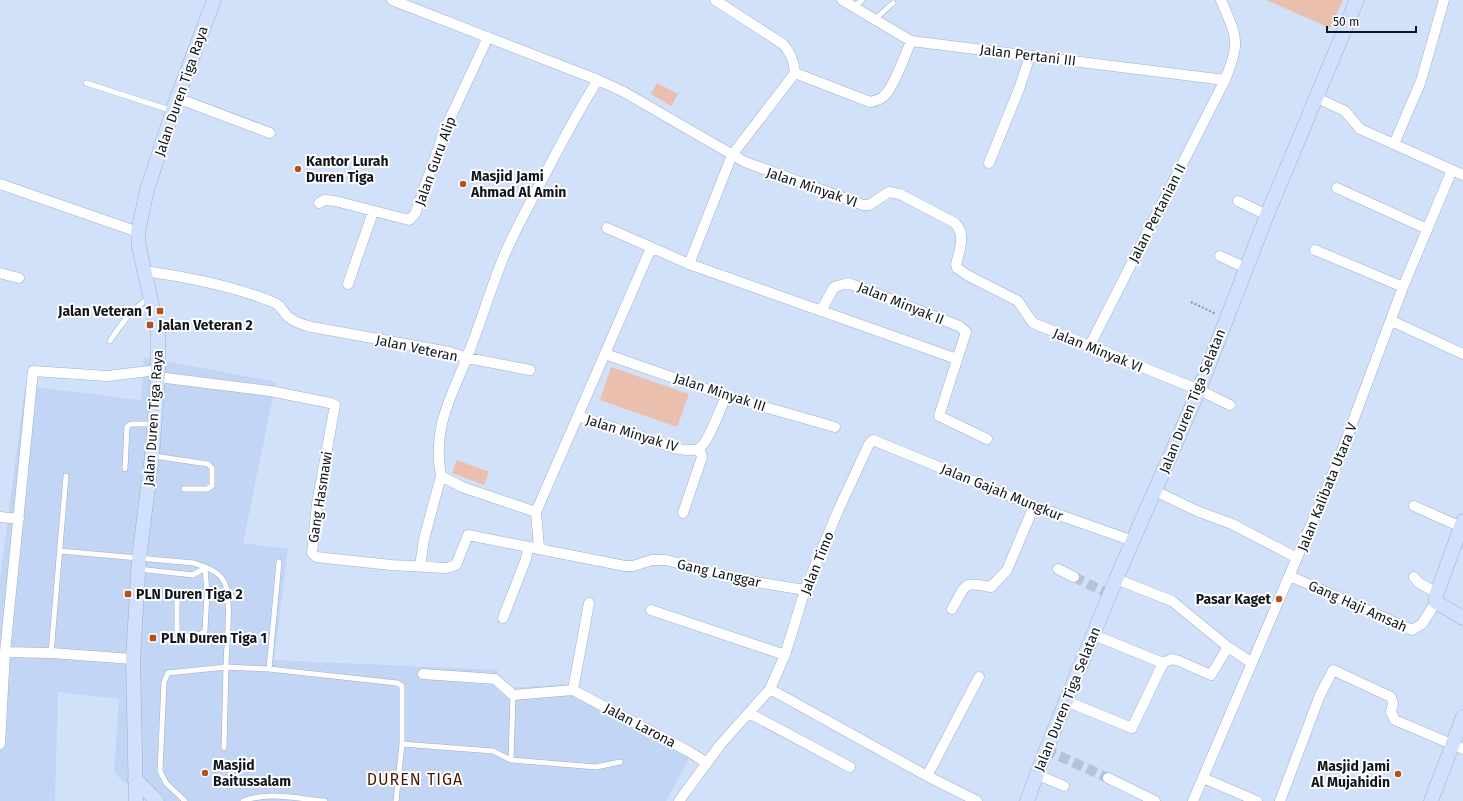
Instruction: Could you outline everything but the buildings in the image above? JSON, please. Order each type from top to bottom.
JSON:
[{"type":"street","name":"Jalan Duren Tiga Raya","points":[[136,801],[133,659],[139,564],[152,456],[158,373],[158,332],[144,271],[138,232],[146,190],[177,98],[214,0]]},
{"type":"street","points":[[392,0],[598,80],[624,92],[732,155]]},
{"type":"street","points":[[689,264],[732,155],[795,73],[794,62],[783,44],[715,0]]},
{"type":"street","name":"Jalan Pertani III","points":[[842,0],[859,3],[875,19],[911,41],[1224,80]]},
{"type":"street","name":"Jalan Pertanian II","points":[[1089,346],[1224,80],[1236,51],[1234,30],[1221,0]]},
{"type":"street","name":"Jalan Duren Tiga Selatan","points":[[1027,801],[1036,774],[1094,635],[1107,593],[1116,579],[1199,390],[1267,215],[1357,0]]},
{"type":"street","points":[[1394,144],[1420,81],[1444,0]]},
{"type":"street","name":"Jalan Guru Alip","points":[[319,203],[325,200],[335,201],[373,212],[409,220],[415,214],[446,127],[488,37]]},
{"type":"street","points":[[795,73],[870,102],[877,101],[884,96],[890,88],[911,41]]},
{"type":"street","points":[[989,162],[1019,89],[1030,56]]},
{"type":"street","name":"Jalan Veteran","points":[[144,271],[223,286],[264,299],[277,304],[294,320],[306,326],[449,352],[467,358],[480,316],[505,254],[567,132],[598,80]]},
{"type":"street","points":[[177,98],[270,133]]},
{"type":"street","points":[[1317,98],[1344,111],[1360,129],[1463,175]]},
{"type":"street","name":"Jalan Minyak VI","points":[[732,155],[777,175],[863,205],[869,205],[889,192],[900,194],[954,223],[960,229],[962,236],[956,264],[961,272],[1018,301],[1033,323],[1199,390],[1230,405]]},
{"type":"street","name":"Jalan Kalibata Utara V","points":[[1193,801],[1337,464],[1427,228],[1452,170]]},
{"type":"street","points":[[0,184],[138,232]]},
{"type":"street","points":[[1337,188],[1427,228]]},
{"type":"street","points":[[1238,201],[1267,215]]},
{"type":"street","points":[[348,284],[373,212]]},
{"type":"street","points":[[607,228],[689,264],[957,359]]},
{"type":"street","name":"Jalan Minyak IV","points":[[536,512],[651,248]]},
{"type":"street","points":[[1315,250],[1404,287]]},
{"type":"street","points":[[1220,256],[1246,268]]},
{"type":"street","points":[[0,273],[19,278]]},
{"type":"street","name":"Jalan Minyak II","points":[[821,311],[834,287],[843,283],[857,285],[959,326],[966,332],[939,416],[987,439]]},
{"type":"street","points":[[1392,321],[1463,354]]},
{"type":"street","name":"Jalan Minyak III","points":[[606,354],[726,396],[835,427]]},
{"type":"street","points":[[420,566],[424,539],[441,476],[438,460],[440,432],[450,394],[467,358],[530,370]]},
{"type":"street","points":[[0,744],[3,652],[19,519],[33,371],[107,376],[158,373]]},
{"type":"street","name":"Gang Hasmawi","points":[[158,373],[270,391],[334,404],[335,410],[317,504],[312,553],[316,557],[391,565],[446,568],[456,565],[468,534],[625,566],[633,566]]},
{"type":"street","points":[[683,513],[702,457],[699,448],[705,442],[726,396]]},
{"type":"street","name":"Jalan Minyak IV","points":[[578,416],[678,449],[692,450],[699,448]]},
{"type":"street","name":"Jalan Gajah Mungkur","points":[[873,440],[1034,506],[1133,541]]},
{"type":"street","name":"Jalan Timo","points":[[679,801],[707,763],[770,690],[785,655],[805,590],[837,514],[869,444],[873,440]]},
{"type":"street","points":[[441,476],[462,487],[536,512],[539,548]]},
{"type":"street","points":[[1155,491],[1197,511],[1232,524],[1298,558]]},
{"type":"street","points":[[952,609],[966,585],[971,583],[991,587],[1007,570],[1034,506]]},
{"type":"street","points":[[1414,506],[1462,524],[1436,597]]},
{"type":"street","points":[[0,517],[19,519]]},
{"type":"street","points":[[503,618],[526,559],[528,547]]},
{"type":"street","name":"Gang Langgar","points":[[633,566],[652,560],[666,560],[744,581],[805,590]]},
{"type":"street","points":[[1058,569],[1074,577]]},
{"type":"street","name":"Gang Haji Amsah","points":[[1290,576],[1412,630],[1422,624],[1436,597]]},
{"type":"street","points":[[1414,577],[1419,583],[1463,618]]},
{"type":"street","points":[[1116,579],[1172,601],[1228,646],[1252,663]]},
{"type":"street","points":[[424,674],[495,679],[513,695],[573,690],[589,603]]},
{"type":"street","points":[[651,610],[785,655]]},
{"type":"street","points":[[1094,635],[1163,663]]},
{"type":"street","points":[[1066,702],[1132,728],[1163,663],[1172,659],[1211,675],[1228,646]]},
{"type":"street","points":[[3,652],[52,653],[133,659]]},
{"type":"street","points":[[1280,801],[1320,695],[1333,670],[1391,697],[1393,703],[1390,712],[1394,720],[1457,746]]},
{"type":"street","points":[[927,776],[979,677]]},
{"type":"street","name":"Jalan Larona","points":[[573,690],[688,750],[707,763]]},
{"type":"street","points":[[770,690],[927,776],[977,801]]},
{"type":"street","points":[[749,713],[850,767]]},
{"type":"street","points":[[1431,801],[1457,746],[1463,717]]},
{"type":"street","points":[[1036,774],[1064,786]]},
{"type":"street","points":[[1108,778],[1155,801]]},
{"type":"street","points":[[1203,778],[1257,801]]},
{"type":"street","points":[[135,779],[157,801]]},
{"type":"lane","points":[[875,19],[893,3]]},
{"type":"lane","points":[[86,83],[173,111]]},
{"type":"lane","points":[[110,341],[120,325],[133,311],[151,297]]},
{"type":"lane","points":[[125,469],[127,427],[131,424],[154,424]]},
{"type":"lane","points":[[152,456],[208,464],[212,468],[212,486],[207,489],[184,489]]},
{"type":"lane","points":[[52,653],[66,476]]},
{"type":"lane","points":[[60,551],[139,564],[193,575],[205,568]]},
{"type":"lane","points":[[269,669],[279,562]]},
{"type":"lane","points":[[139,564],[194,563],[211,569],[224,580],[228,594],[224,748]]},
{"type":"lane","points":[[177,597],[177,632],[182,636],[200,635],[205,631],[207,593],[205,568]]},
{"type":"lane","points":[[207,593],[228,594]]},
{"type":"lane","points":[[185,801],[166,783],[160,771],[164,682],[168,673],[226,667],[269,669],[397,683],[402,686],[402,744],[396,801]]},
{"type":"lane","points":[[512,760],[513,695]]},
{"type":"lane","points":[[402,744],[494,751],[512,760],[596,767],[620,762]]},
{"type":"lane","points":[[243,801],[256,796],[326,801]]},
{"type":"path","points":[[1191,302],[1226,319]]},
{"type":"shaded area","points":[[1266,0],[1343,0],[1330,28]]},
{"type":"shaded area","points":[[657,83],[678,94],[671,106],[651,94]]},
{"type":"shaded area","points":[[144,357],[276,382],[243,543],[288,549],[274,660],[497,670],[508,688],[568,684],[694,749],[666,801],[147,801],[114,773],[119,699],[58,692],[55,801],[0,801],[0,579],[25,386],[141,400]]},
{"type":"shaded area","points":[[611,367],[689,394],[677,427],[600,400]]},
{"type":"shaded area","points":[[457,460],[489,472],[484,485],[452,473]]},
{"type":"tunnel","points":[[1074,577],[1105,592]]},
{"type":"tunnel","points":[[1046,750],[1108,778]]},
{"type":"place","name":"Kantor Lurah Duren Tiga","points":[[298,169]]},
{"type":"place","name":"Masjid Jami Ahmad Al Amin","points":[[463,184]]},
{"type":"place","name":"Jalan Veteran 1","points":[[160,311]]},
{"type":"place","name":"Jalan Veteran 2","points":[[150,325]]},
{"type":"place","name":"PLN Duren Tiga 2","points":[[128,594]]},
{"type":"place","name":"Pasar Kaget","points":[[1279,599]]},
{"type":"place","name":"PLN Duren Tiga 1","points":[[153,638]]},
{"type":"place","name":"Masjid Baitussalam","points":[[205,773]]},
{"type":"place","name":"Masjid Jami Al Mujahidin","points":[[1398,774]]},
{"type":"district","name":"DUREN TIGA","points":[[415,779]]}]
